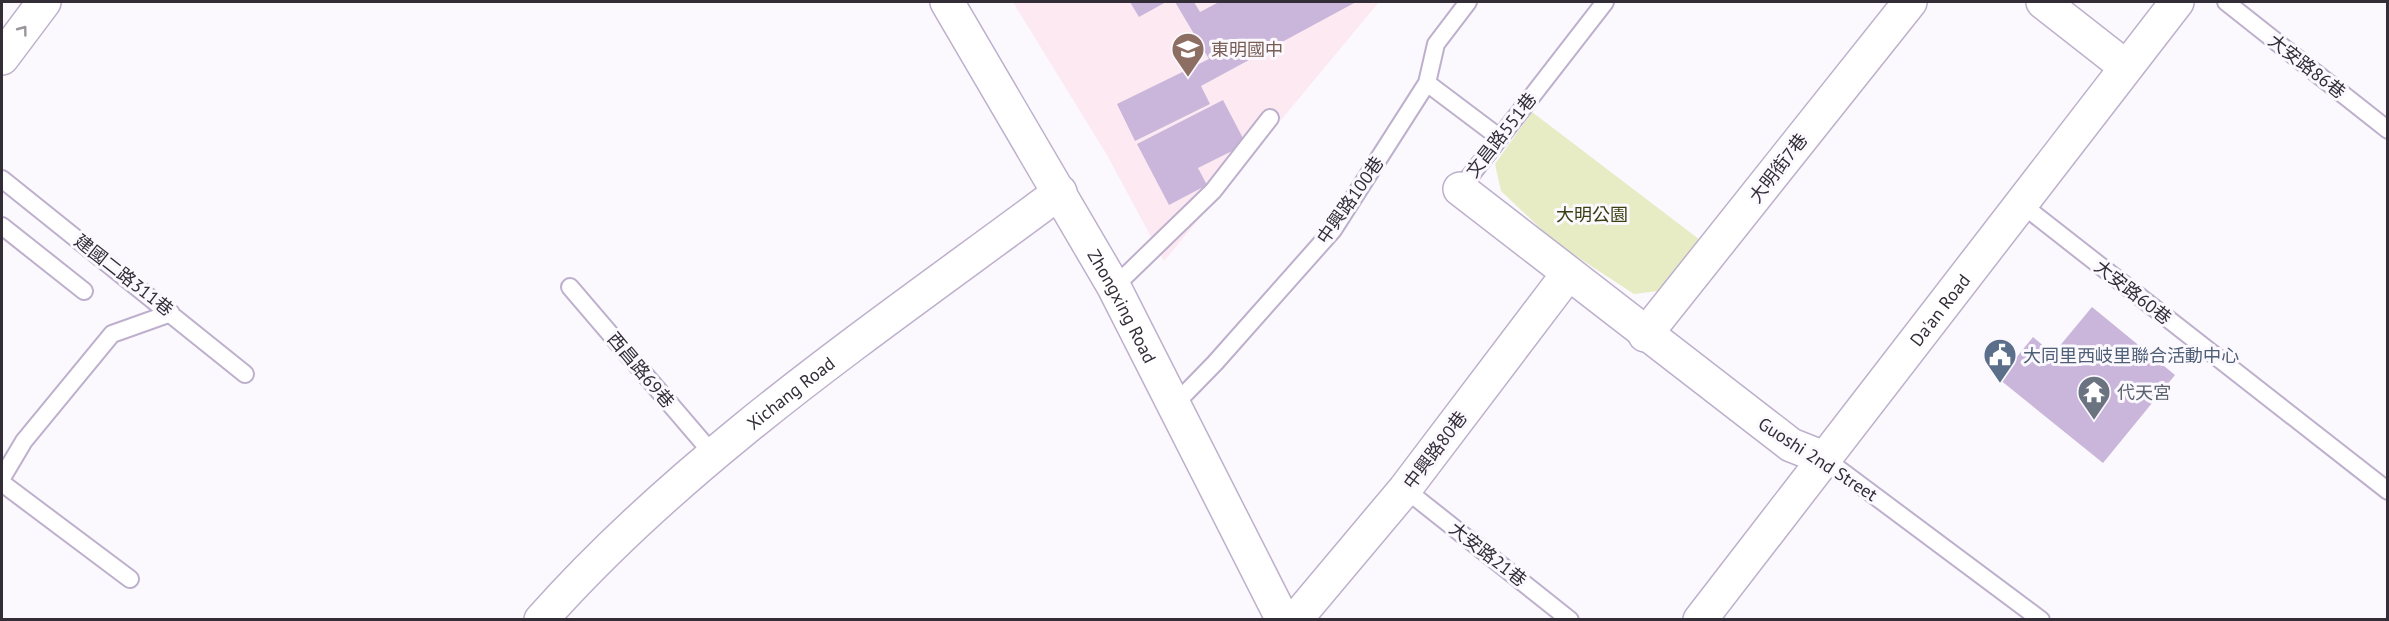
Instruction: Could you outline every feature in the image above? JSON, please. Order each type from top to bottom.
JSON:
[{"type":"street","points":[[2,58],[44,2]]},
{"type":"street","name":"Zhongxing Road","points":[[946,2],[1114,287],[1283,620]]},
{"type":"street","name":"大明街7巷","points":[[1645,335],[1910,2]]},
{"type":"street","points":[[2043,2],[2126,67]]},
{"type":"street","name":"Da'an Road","points":[[1700,620],[2177,2]]},
{"type":"street","name":"文昌路551巷","points":[[1460,189],[1568,274]]},
{"type":"street","name":"Xichang Road","points":[[541,620],[602,556],[712,453],[1060,192]]},
{"type":"street","name":"Guoshi 2nd Street","points":[[1568,274],[1791,445],[1824,458]]},
{"type":"street","name":"中興路80巷","points":[[1295,620],[1405,489],[1568,274]]},
{"type":"lane","name":"中興路100巷","points":[[1175,404],[1215,363],[1333,230],[1427,83],[1436,44],[1468,2]]},
{"type":"lane","name":"文昌路551巷","points":[[1460,189],[1605,2]]},
{"type":"lane","name":"大安路86巷","points":[[2226,2],[2388,130]]},
{"type":"lane","points":[[1427,83],[1500,138]]},
{"type":"lane","points":[[1114,287],[1213,191],[1270,118]]},
{"type":"lane","name":"建國二路311巷","points":[[2,179],[246,374]]},
{"type":"lane","name":"大安路60巷","points":[[2020,203],[2385,483]]},
{"type":"lane","points":[[2,226],[84,291]]},
{"type":"lane","name":"西昌路69巷","points":[[570,287],[712,453]]},
{"type":"lane","points":[[130,579],[2,480],[24,441],[112,334],[171,313]]},
{"type":"lane","name":"Guoshi 2nd Street","points":[[1824,458],[2041,620]]},
{"type":"lane","name":"大安路21巷","points":[[1405,489],[1570,620]]},
{"type":"shaded area","name":"東明國中","points":[[1013,2],[1379,2],[1164,261],[1107,155]]},
{"type":"green space","name":"大明公園","points":[[1532,112],[1700,240],[1666,290],[1634,294],[1556,243],[1501,191],[1495,164]]},
{"type":"building","points":[[1130,2],[1166,2],[1139,17]]},
{"type":"building","points":[[1175,2],[1194,2],[1200,12],[1219,2],[1356,2],[1201,86],[1210,104],[1135,141],[1117,104],[1209,59]]},
{"type":"building","points":[[1223,100],[1246,144],[1198,168],[1207,185],[1169,205],[1137,144]]},
{"type":"building","name":"代天宮","points":[[2092,307],[2175,375],[2103,463],[1999,379],[2033,337],[2053,354]]},
{"type":"place","name":"東明國中","points":[[1188,78]]},
{"type":"place","name":"大同里西岐里聯合活動中心","points":[[2000,384]]},
{"type":"place","name":"代天宮","points":[[2094,421]]}]
